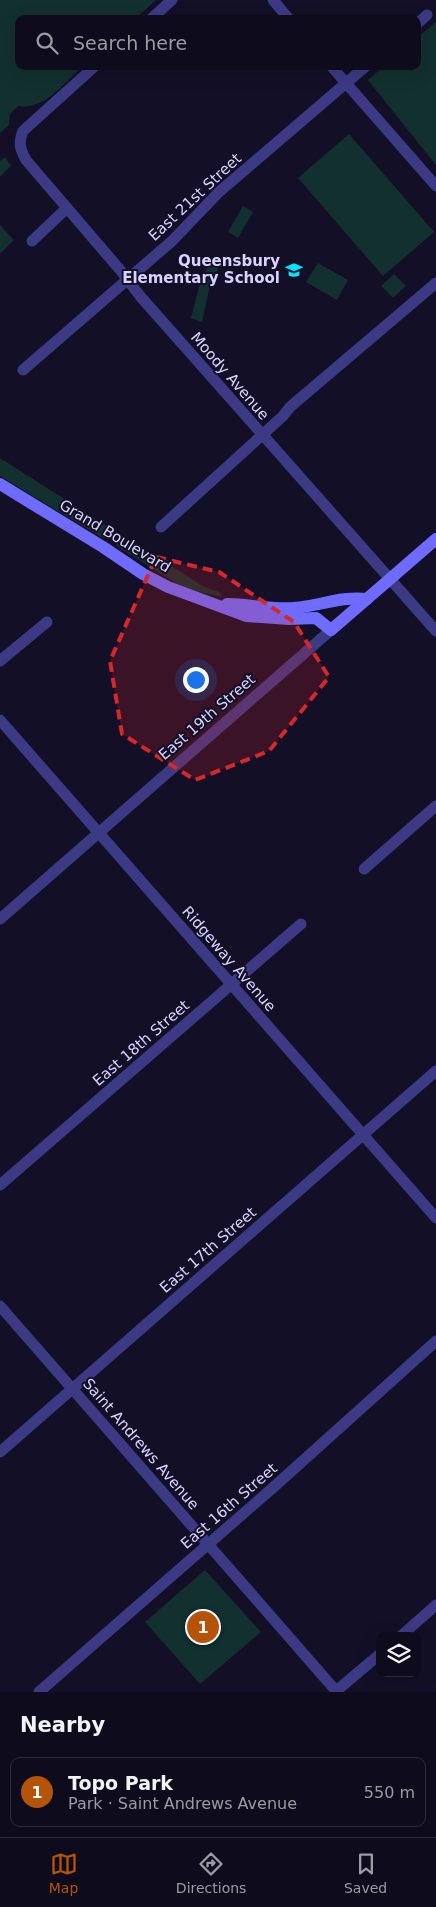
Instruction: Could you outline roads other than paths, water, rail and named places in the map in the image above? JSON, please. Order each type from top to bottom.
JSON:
[{"type":"street","points":[[155,15],[172,0]]},
{"type":"street","points":[[272,0],[285,15]]},
{"type":"street","points":[[421,21],[428,15]]},
{"type":"street","name":"Moody Avenue","points":[[91,70],[23,131],[20,138],[20,148],[26,160],[262,435],[436,632]]},
{"type":"street","points":[[335,70],[436,186]]},
{"type":"street","name":"East 21st Street","points":[[23,370],[172,241],[219,192],[361,70]]},
{"type":"street","points":[[32,241],[68,208]]},
{"type":"street","points":[[161,527],[283,416],[290,407],[436,283]]},
{"type":"street","name":"Grand Boulevard","points":[[0,484],[143,574],[168,587],[232,611],[255,617],[316,618],[331,630]]},
{"type":"street","name":"East 19th Street","points":[[0,919],[436,539]]},
{"type":"street","name":"Grand Boulevard","points":[[217,605],[293,608],[350,597],[367,599]]},
{"type":"street","points":[[0,661],[47,622]]},
{"type":"street","name":"Ridgeway Avenue","points":[[0,720],[436,1218]]},
{"type":"street","points":[[364,870],[436,806]]},
{"type":"street","name":"East 18th Street","points":[[0,1185],[301,924]]},
{"type":"street","name":"East 17th Street","points":[[0,1452],[436,1071]]},
{"type":"street","name":"Saint Andrews Avenue","points":[[0,1306],[336,1692]]},
{"type":"street","name":"East 16th Street","points":[[39,1692],[436,1340]]},
{"type":"street","points":[[406,1632],[436,1605]]},
{"type":"street","points":[[336,1692],[376,1657]]},
{"type":"place","name":"Queensbury Elementary School","points":[[294,270]]},
{"type":"place","name":"Topo Park","points":[[203,1627]]}]
